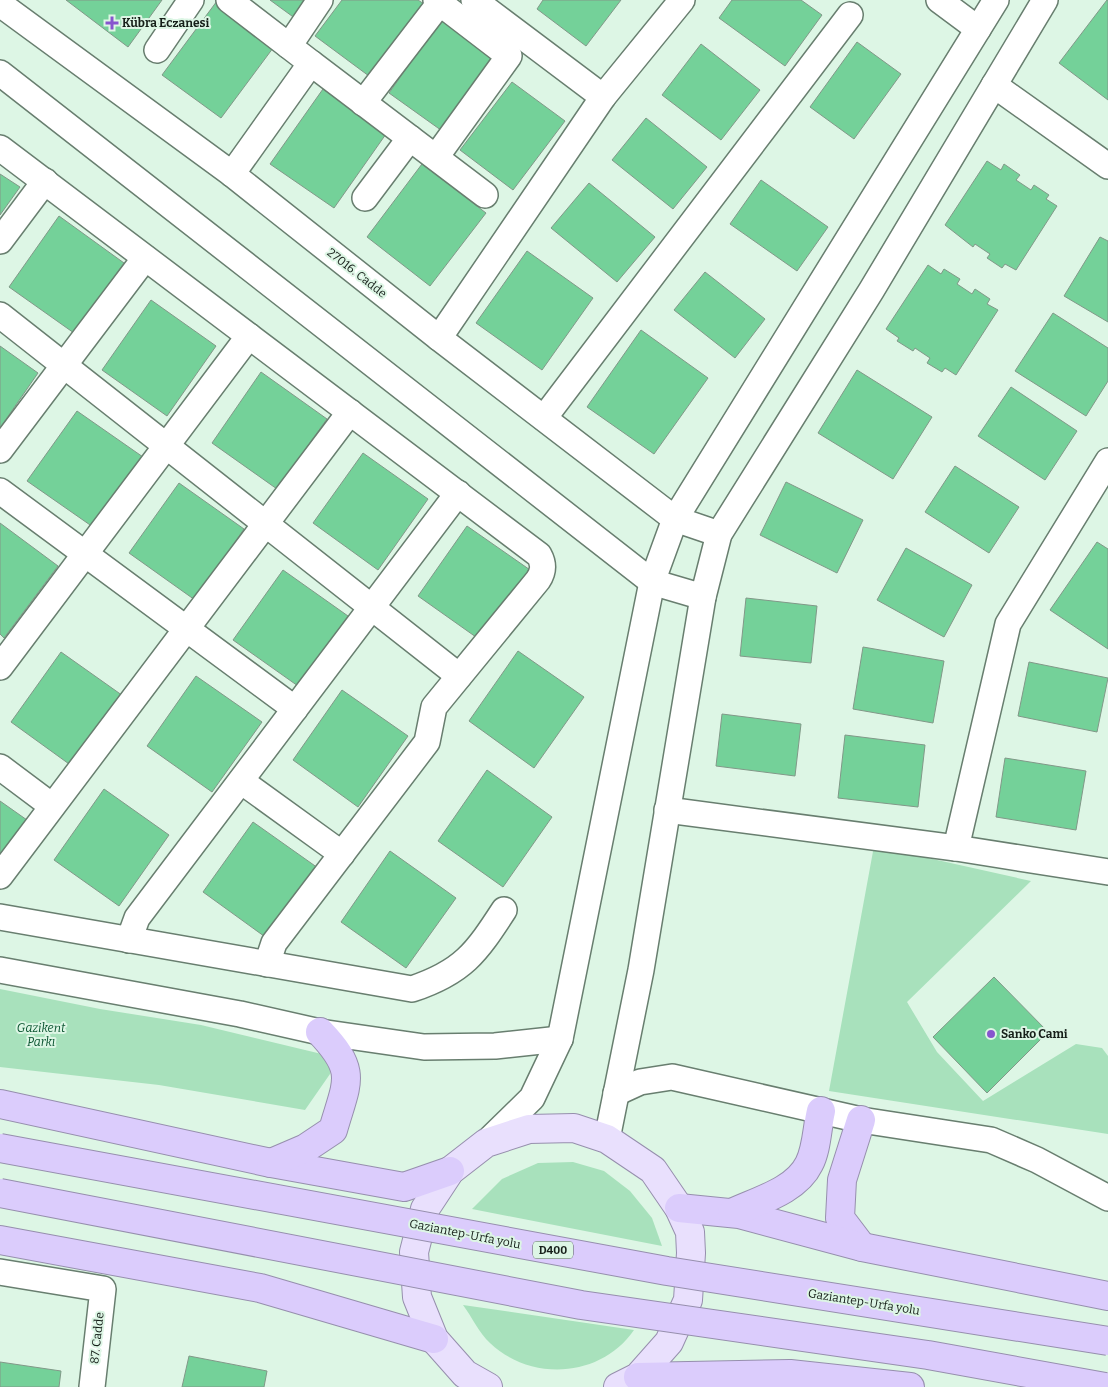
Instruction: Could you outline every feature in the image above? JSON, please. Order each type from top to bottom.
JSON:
[{"type":"highway","points":[[271,1163],[306,1148],[333,1130],[348,1078],[338,1052],[320,1032]]},
{"type":"highway","points":[[0,1104],[271,1163],[404,1187],[450,1171]]},
{"type":"highway","points":[[732,1213],[792,1184],[804,1171],[810,1163],[821,1110]]},
{"type":"highway","points":[[861,1120],[842,1180],[840,1218],[862,1247]]},
{"type":"highway","name":"Gaziantep-Urfa yolu","points":[[0,1148],[667,1271],[1108,1341]]},
{"type":"highway","points":[[0,1193],[582,1305],[928,1355],[1105,1387]]},
{"type":"highway","points":[[679,1208],[732,1213],[862,1247],[1108,1296]]},
{"type":"highway","points":[[0,1240],[260,1288],[434,1339]]},
{"type":"highway","points":[[628,1382],[790,1374],[910,1387]]},
{"type":"main road","points":[[488,1387],[465,1380],[434,1339],[417,1297],[414,1252],[426,1208],[450,1171],[486,1143],[529,1128],[574,1128],[607,1139],[653,1170],[679,1208],[690,1232],[691,1254],[688,1300],[669,1342],[628,1382]]},
{"type":"street","points":[[157,50],[191,0]]},
{"type":"street","points":[[229,0],[484,195]]},
{"type":"street","points":[[289,46],[320,0]]},
{"type":"street","points":[[474,0],[602,97]]},
{"type":"street","points":[[439,338],[602,97],[682,0]]},
{"type":"street","points":[[939,0],[978,29]]},
{"type":"street","points":[[486,1143],[532,1098],[560,1038],[652,582],[675,519],[996,0]]},
{"type":"street","points":[[607,1139],[641,970],[703,597],[718,534],[871,291],[1045,0]]},
{"type":"street","points":[[363,103],[439,1],[509,56],[436,157]]},
{"type":"street","name":"27016. Cadde","points":[[0,4],[232,174],[439,338],[675,519],[718,534]]},
{"type":"street","points":[[544,418],[850,15]]},
{"type":"street","points":[[232,174],[311,63]]},
{"type":"street","points":[[0,73],[652,582],[703,597]]},
{"type":"street","points":[[994,85],[1108,166]]},
{"type":"street","points":[[365,198],[410,138]]},
{"type":"street","points":[[0,148],[539,555],[543,569],[538,580],[434,707],[427,742],[274,943],[267,964]]},
{"type":"street","points":[[0,241],[45,182]]},
{"type":"street","points":[[0,450],[145,258]]},
{"type":"street","points":[[0,315],[459,676]]},
{"type":"street","points":[[1,662],[249,336]]},
{"type":"street","points":[[0,876],[350,412]]},
{"type":"street","points":[[956,848],[1008,624],[1108,461]]},
{"type":"street","points":[[0,491],[295,709]]},
{"type":"street","points":[[129,940],[137,918],[458,494]]},
{"type":"street","points":[[0,767],[52,806]]},
{"type":"street","points":[[240,782],[342,854]]},
{"type":"street","points":[[667,810],[956,848],[1108,872]]},
{"type":"street","points":[[0,917],[412,989],[448,975],[463,964],[477,951],[504,910]]},
{"type":"street","points":[[0,970],[240,1014],[320,1032],[424,1046],[495,1046],[560,1038]]},
{"type":"street","points":[[616,1093],[640,1082],[672,1077],[861,1120],[991,1140],[1052,1168],[1108,1198]]},
{"type":"street","name":"87. Cadde","points":[[0,1272],[103,1289],[92,1387]]},
{"type":"green space","points":[[874,846],[1031,881],[907,1002],[937,1052],[983,1101],[1076,1044],[1102,1048],[1108,1056],[1108,1134],[829,1091]]},
{"type":"green space","name":"Gazikent Parkı","points":[[0,989],[100,1009],[201,1025],[330,1056],[330,1074],[305,1110],[159,1085],[0,1067]]},
{"type":"green space","points":[[573,1162],[604,1171],[630,1191],[652,1218],[662,1246],[472,1209],[502,1179],[538,1163]]},
{"type":"green space","points":[[463,1305],[634,1330],[620,1346],[603,1358],[585,1365],[565,1369],[545,1369],[525,1364],[507,1356],[490,1343]]},
{"type":"building","points":[[66,0],[162,0],[128,47]]},
{"type":"building","points":[[270,0],[310,0],[296,19]]},
{"type":"building","points":[[342,0],[418,0],[427,6],[373,79],[315,36]]},
{"type":"building","points":[[543,0],[621,0],[586,46],[537,9]]},
{"type":"building","points":[[732,0],[801,0],[822,15],[785,66],[719,18]]},
{"type":"building","points":[[1108,0],[1108,100],[1059,63]]},
{"type":"building","points":[[217,1],[276,44],[221,118],[162,75]]},
{"type":"building","points":[[444,15],[501,55],[445,133],[389,93]]},
{"type":"building","points":[[857,42],[901,74],[854,139],[810,107]]},
{"type":"building","points":[[701,44],[760,90],[721,140],[662,95]]},
{"type":"building","points":[[512,82],[565,121],[513,190],[460,150]]},
{"type":"building","points":[[323,89],[386,134],[334,208],[270,164]]},
{"type":"building","points":[[646,118],[707,167],[673,209],[612,160]]},
{"type":"building","points":[[987,161],[1001,170],[1004,164],[1020,175],[1016,180],[1031,190],[1034,185],[1049,195],[1046,199],[1057,206],[1016,270],[1005,264],[1002,268],[987,258],[990,254],[975,244],[973,247],[945,225]]},
{"type":"building","points":[[422,164],[486,213],[430,286],[367,237]]},
{"type":"building","points":[[0,174],[20,187],[0,215]]},
{"type":"building","points":[[761,180],[828,227],[797,271],[730,224]]},
{"type":"building","points":[[589,183],[655,237],[617,282],[551,228]]},
{"type":"building","points":[[59,216],[124,263],[74,333],[9,287]]},
{"type":"building","points":[[1100,237],[1108,241],[1108,322],[1064,296]]},
{"type":"building","points":[[527,251],[593,298],[542,370],[476,323]]},
{"type":"building","points":[[928,265],[941,274],[944,269],[960,279],[957,284],[972,294],[975,289],[990,299],[987,304],[998,310],[956,375],[945,368],[942,372],[927,363],[930,358],[915,348],[913,351],[897,341],[899,338],[886,329]]},
{"type":"building","points":[[705,272],[765,319],[735,358],[674,310]]},
{"type":"building","points":[[151,300],[216,346],[167,416],[102,370]]},
{"type":"building","points":[[1053,313],[1108,348],[1108,381],[1086,416],[1015,371]]},
{"type":"building","points":[[641,330],[708,378],[654,454],[587,407]]},
{"type":"building","points":[[0,346],[38,373],[0,428]]},
{"type":"building","points":[[857,370],[932,417],[893,479],[818,433]]},
{"type":"building","points":[[261,372],[327,419],[277,489],[212,443]]},
{"type":"building","points":[[1011,387],[1077,431],[1045,480],[978,436]]},
{"type":"building","points":[[77,411],[143,457],[93,527],[27,481]]},
{"type":"building","points":[[363,453],[428,499],[378,570],[313,523]]},
{"type":"building","points":[[955,466],[1019,507],[989,553],[925,512]]},
{"type":"building","points":[[786,482],[863,520],[837,573],[760,535]]},
{"type":"building","points":[[179,483],[244,529],[195,600],[129,553]]},
{"type":"building","points":[[0,523],[58,566],[4,638],[0,634]]},
{"type":"building","points":[[467,526],[533,572],[483,642],[418,596]]},
{"type":"building","points":[[1097,542],[1108,549],[1108,649],[1050,610]]},
{"type":"building","points":[[906,548],[972,585],[944,637],[877,600]]},
{"type":"building","points":[[283,570],[348,616],[298,686],[233,640]]},
{"type":"building","points":[[746,598],[817,606],[811,663],[740,656]]},
{"type":"building","points":[[863,647],[944,661],[933,723],[853,709]]},
{"type":"building","points":[[518,651],[584,697],[534,768],[469,721]]},
{"type":"building","points":[[61,652],[126,698],[76,769],[11,722]]},
{"type":"building","points":[[1029,662],[1108,678],[1097,732],[1018,716]]},
{"type":"building","points":[[196,676],[262,722],[212,792],[147,746]]},
{"type":"building","points":[[342,690],[408,736],[358,807],[293,760]]},
{"type":"building","points":[[722,714],[801,724],[795,776],[716,766]]},
{"type":"building","points":[[845,735],[925,745],[918,807],[838,798]]},
{"type":"building","points":[[1005,758],[1086,771],[1076,830],[996,817]]},
{"type":"building","points":[[487,770],[552,817],[503,887],[438,841]]},
{"type":"building","points":[[104,789],[169,835],[119,906],[54,860]]},
{"type":"building","points":[[0,801],[27,820],[0,859]]},
{"type":"building","points":[[253,822],[318,868],[268,939],[203,892]]},
{"type":"building","points":[[390,851],[456,898],[406,968],[341,922]]},
{"type":"building","name":"Sanko Cami","points":[[994,977],[1048,1032],[987,1093],[933,1037]]},
{"type":"building","points":[[189,1356],[267,1371],[264,1387],[182,1387]]},
{"type":"building","points":[[0,1362],[61,1371],[59,1387],[0,1387]]},
{"type":"place","name":"Kübra Eczanesi","points":[[112,23]]},
{"type":"place","name":"Sanko Cami","points":[[991,1034]]}]
